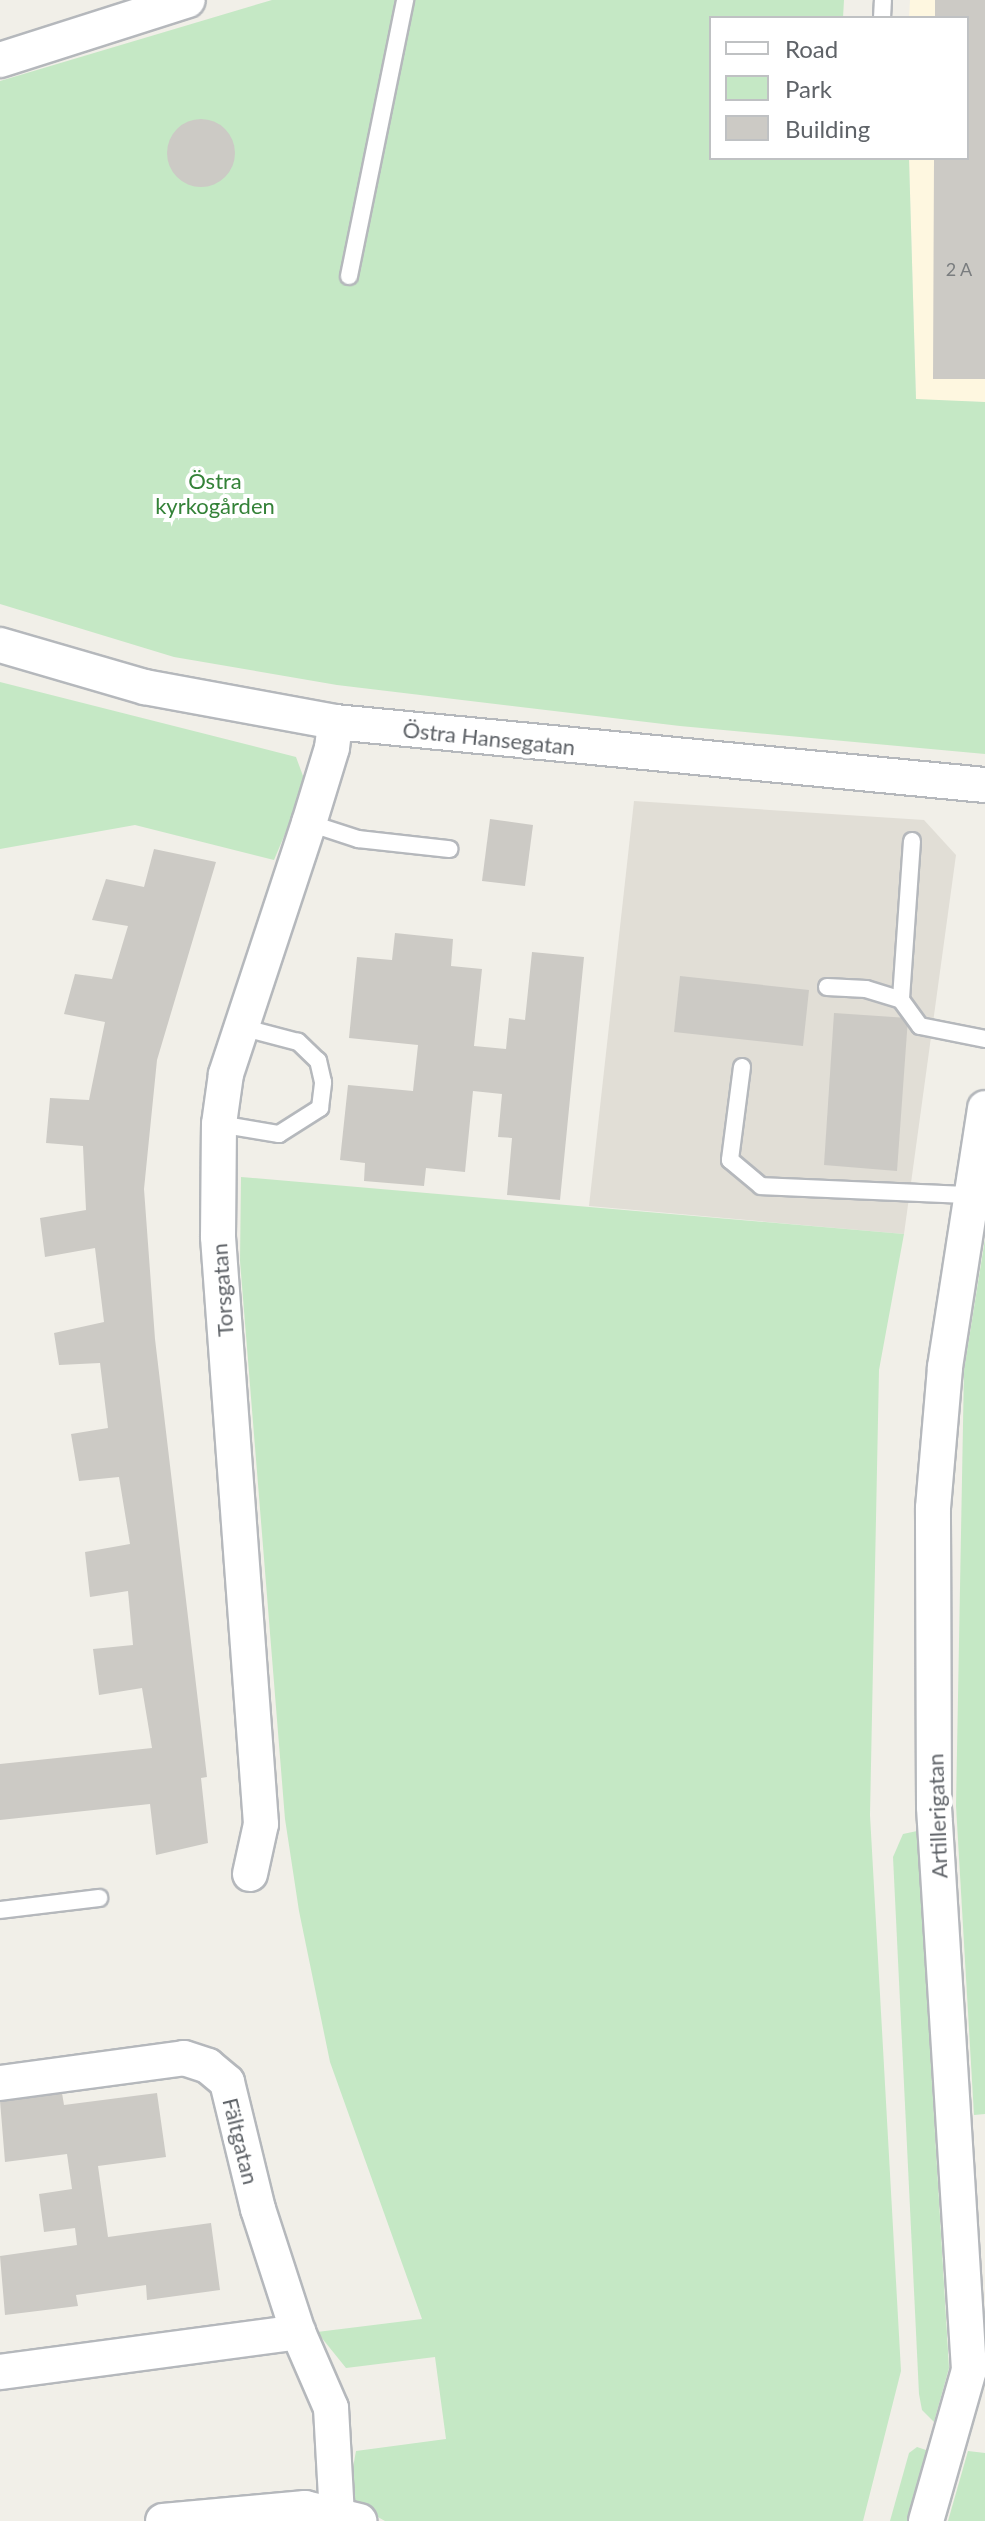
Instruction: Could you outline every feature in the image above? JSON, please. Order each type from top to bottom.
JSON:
[{"type":"street","points":[[0,60],[188,0]]},
{"type":"street","name":"Östra Hansegatan","points":[[0,645],[145,687],[335,722],[985,785]]},
{"type":"street","name":"Torsgatan","points":[[250,1874],[261,1824],[218,1237],[219,1124],[241,1027],[309,823],[335,722]]},
{"type":"street","name":"Artillerigatan","points":[[926,2521],[977,2371],[934,1807],[933,1508],[945,1367],[985,1108]]},
{"type":"street","name":"Fältgatan","points":[[0,2083],[184,2058],[208,2066],[227,2082],[258,2209],[298,2332],[331,2408],[348,2518],[305,2508],[163,2521]]},
{"type":"street","points":[[0,2372],[298,2332]]},
{"type":"lane","points":[[349,276],[405,0]]},
{"type":"lane","points":[[309,823],[358,839],[449,849]]},
{"type":"lane","points":[[901,1000],[912,841]]},
{"type":"lane","points":[[827,987],[866,989],[901,1000],[920,1026],[985,1039]]},
{"type":"lane","points":[[219,1124],[279,1134],[320,1108],[323,1082],[318,1061],[298,1042],[241,1027]]},
{"type":"lane","points":[[742,1067],[730,1160],[761,1186],[970,1195]]},
{"type":"lane","points":[[0,1910],[99,1898]]},
{"type":"shaded area","points":[[910,0],[985,0],[985,402],[916,400],[909,160],[969,160],[969,16],[909,16]]},
{"type":"shaded area","points":[[634,801],[924,820],[956,855],[904,1234],[589,1206]]},
{"type":"green space","name":"Östra kyrkogården","points":[[272,0],[844,0],[843,16],[709,16],[709,160],[909,160],[916,399],[985,402],[985,754],[680,726],[337,685],[174,657],[0,604],[0,81]]},
{"type":"green space","points":[[0,682],[296,757],[306,784],[274,860],[135,825],[0,849]]},
{"type":"green space","points":[[241,1177],[904,1234],[879,1370],[870,1815],[901,2371],[863,2521],[385,2521],[347,2500],[356,2451],[446,2439],[435,2357],[346,2368],[317,2332],[422,2319],[330,2062],[299,1911],[285,1819],[240,1261]]},
{"type":"green space","points":[[985,1239],[985,2114],[974,2115],[956,1806],[964,1370]]},
{"type":"green space","points":[[917,1831],[949,2368],[934,2422],[922,2410],[919,2394],[893,1857],[903,1834]]},
{"type":"green space","points":[[917,2447],[926,2450],[927,2461],[910,2521],[890,2521],[909,2453]]},
{"type":"green space","points":[[968,2451],[985,2453],[985,2521],[948,2521]]},
{"type":"building","points":[[935,0],[985,0],[985,379],[933,379],[934,160],[969,160],[969,16],[935,16]]},
{"type":"building","points":[[201,119],[225,129],[235,153],[225,177],[201,187],[177,177],[167,153],[177,129]]},
{"type":"building","points":[[490,819],[533,825],[525,886],[482,881]]},
{"type":"building","points":[[154,849],[216,862],[157,1060],[144,1189],[155,1339],[207,1777],[201,1778],[208,1843],[156,1855],[150,1804],[0,1820],[0,1764],[152,1748],[142,1688],[99,1695],[93,1649],[133,1645],[128,1591],[90,1597],[85,1552],[130,1544],[119,1477],[79,1481],[71,1434],[108,1428],[100,1363],[59,1365],[54,1333],[104,1322],[95,1248],[45,1257],[40,1218],[86,1210],[83,1146],[46,1143],[50,1098],[89,1100],[105,1022],[64,1014],[75,974],[112,979],[128,926],[92,920],[106,879],[144,887]]},
{"type":"building","points":[[395,933],[453,939],[451,966],[482,969],[474,1046],[506,1049],[509,1018],[525,1020],[532,952],[584,957],[560,1200],[507,1195],[512,1138],[498,1137],[502,1094],[473,1091],[465,1172],[426,1168],[424,1186],[364,1181],[365,1163],[340,1160],[348,1085],[413,1091],[418,1045],[349,1038],[357,957],[392,960]]},
{"type":"building","points":[[680,976],[809,990],[803,1046],[674,1032]]},
{"type":"building","points":[[834,1013],[908,1018],[897,1171],[824,1165]]},
{"type":"building","points":[[62,2093],[64,2105],[157,2093],[166,2157],[98,2166],[108,2237],[211,2223],[220,2290],[147,2300],[146,2285],[76,2295],[78,2306],[5,2315],[0,2256],[77,2245],[75,2228],[44,2232],[39,2194],[72,2189],[67,2154],[5,2162],[0,2101]]}]
